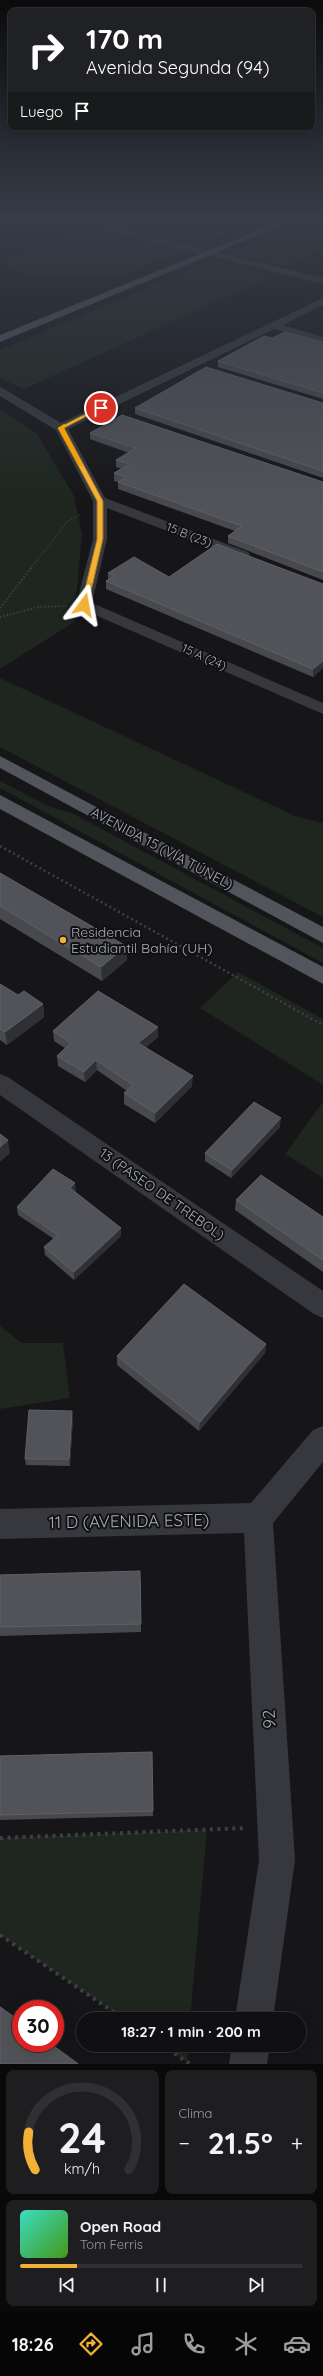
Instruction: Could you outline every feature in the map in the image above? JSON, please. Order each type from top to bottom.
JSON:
[{"type":"main road","points":[[0,340],[65,313]]},
{"type":"main road","name":"AVENIDA 15 (VÍA TÚNEL)","points":[[0,760],[323,936]]},
{"type":"main road","points":[[0,801],[323,976]]},
{"type":"street","points":[[61,428],[297,313]]},
{"type":"street","points":[[273,325],[323,340]]},
{"type":"street","points":[[192,364],[207,369]]},
{"type":"street","points":[[0,391],[61,428],[100,505],[100,539],[84,605]]},
{"type":"street","points":[[101,408],[116,413]]},
{"type":"street","name":"15 B (23)","points":[[100,505],[256,560]]},
{"type":"street","name":"15 A (24)","points":[[84,605],[323,709]]},
{"type":"street","name":"13 (PASEO DE TREBOL)","points":[[0,1083],[323,1306]]},
{"type":"street","points":[[258,1518],[323,1440]]},
{"type":"street","name":"11 D (AVENIDA ESTE)","points":[[0,1524],[258,1518]]},
{"type":"street","name":"92","points":[[255,2012],[277,1860],[258,1518]]},
{"type":"street","points":[[248,2064],[250,2052]]},
{"type":"path","points":[[0,608],[68,521],[100,505]]},
{"type":"path","points":[[0,617],[38,607],[84,605]]},
{"type":"path","points":[[0,846],[323,1025]]},
{"type":"path","points":[[0,1838],[275,1827]]},
{"type":"path","points":[[0,1935],[114,2012]]},
{"type":"path","points":[[172,2052],[190,2064]]},
{"type":"shaded area","points":[[87,313],[190,313],[24,389],[0,378],[0,350]]},
{"type":"shaded area","points":[[0,409],[37,434],[74,496],[82,534],[74,622],[0,669]]},
{"type":"shaded area","points":[[0,678],[295,816],[323,823],[323,917],[0,747]]},
{"type":"shaded area","points":[[0,781],[48,806],[72,813],[323,948],[323,963],[0,788]]},
{"type":"shaded area","points":[[238,972],[323,1019],[323,1085],[200,1008]]},
{"type":"shaded area","points":[[323,1102],[323,1178],[285,1154]]},
{"type":"shaded area","points":[[0,1326],[22,1343],[63,1343],[70,1398],[0,1409]]},
{"type":"shaded area","points":[[207,1830],[191,2012],[114,2012],[0,1935],[0,1838]]},
{"type":"shaded area","points":[[172,2052],[188,2052],[187,2062]]},
{"type":"building","points":[[285,332],[323,342],[323,393],[218,361],[264,336],[272,338]]},
{"type":"building","points":[[206,367],[323,403],[323,471],[135,408]]},
{"type":"building","points":[[122,415],[323,482],[323,572],[228,536],[242,526],[118,482],[126,477],[114,473],[130,464],[116,460],[136,448],[90,433]]},
{"type":"building","points":[[217,544],[323,584],[323,661],[313,669],[106,581],[115,576],[108,573],[134,557],[169,577]]},
{"type":"building","points":[[0,873],[126,946],[101,967],[0,906]]},
{"type":"building","points":[[0,984],[18,995],[24,991],[43,1004],[5,1032],[0,1029]]},
{"type":"building","points":[[98,991],[158,1027],[138,1043],[193,1076],[155,1113],[124,1093],[133,1085],[96,1060],[84,1072],[57,1056],[71,1043],[53,1031]]},
{"type":"building","points":[[254,1102],[281,1118],[232,1170],[205,1153]]},
{"type":"building","points":[[0,1134],[8,1140],[0,1147]]},
{"type":"building","points":[[53,1169],[75,1183],[70,1188],[121,1228],[74,1272],[44,1247],[58,1235],[17,1207]]},
{"type":"building","points":[[261,1175],[323,1217],[323,1260],[236,1200]]},
{"type":"building","points":[[184,1284],[266,1344],[200,1422],[117,1356]]},
{"type":"building","points":[[29,1410],[72,1411],[69,1459],[25,1459]]},
{"type":"building","points":[[140,1571],[141,1624],[0,1627],[0,1575]]},
{"type":"building","points":[[152,1752],[153,1811],[0,1815],[0,1756]]},
{"type":"building","points":[[0,2007],[12,2016],[12,2052],[61,2052],[78,2064],[0,2064]]},
{"type":"slow traffic","points":[[64,426],[61,428],[81,466]]},
{"type":"place","name":"Residencia Estudiantil Bahía (UH)","points":[[63,940]]},
{"type":"route","points":[[84,605],[100,539],[100,501],[61,428],[101,408]]}]
